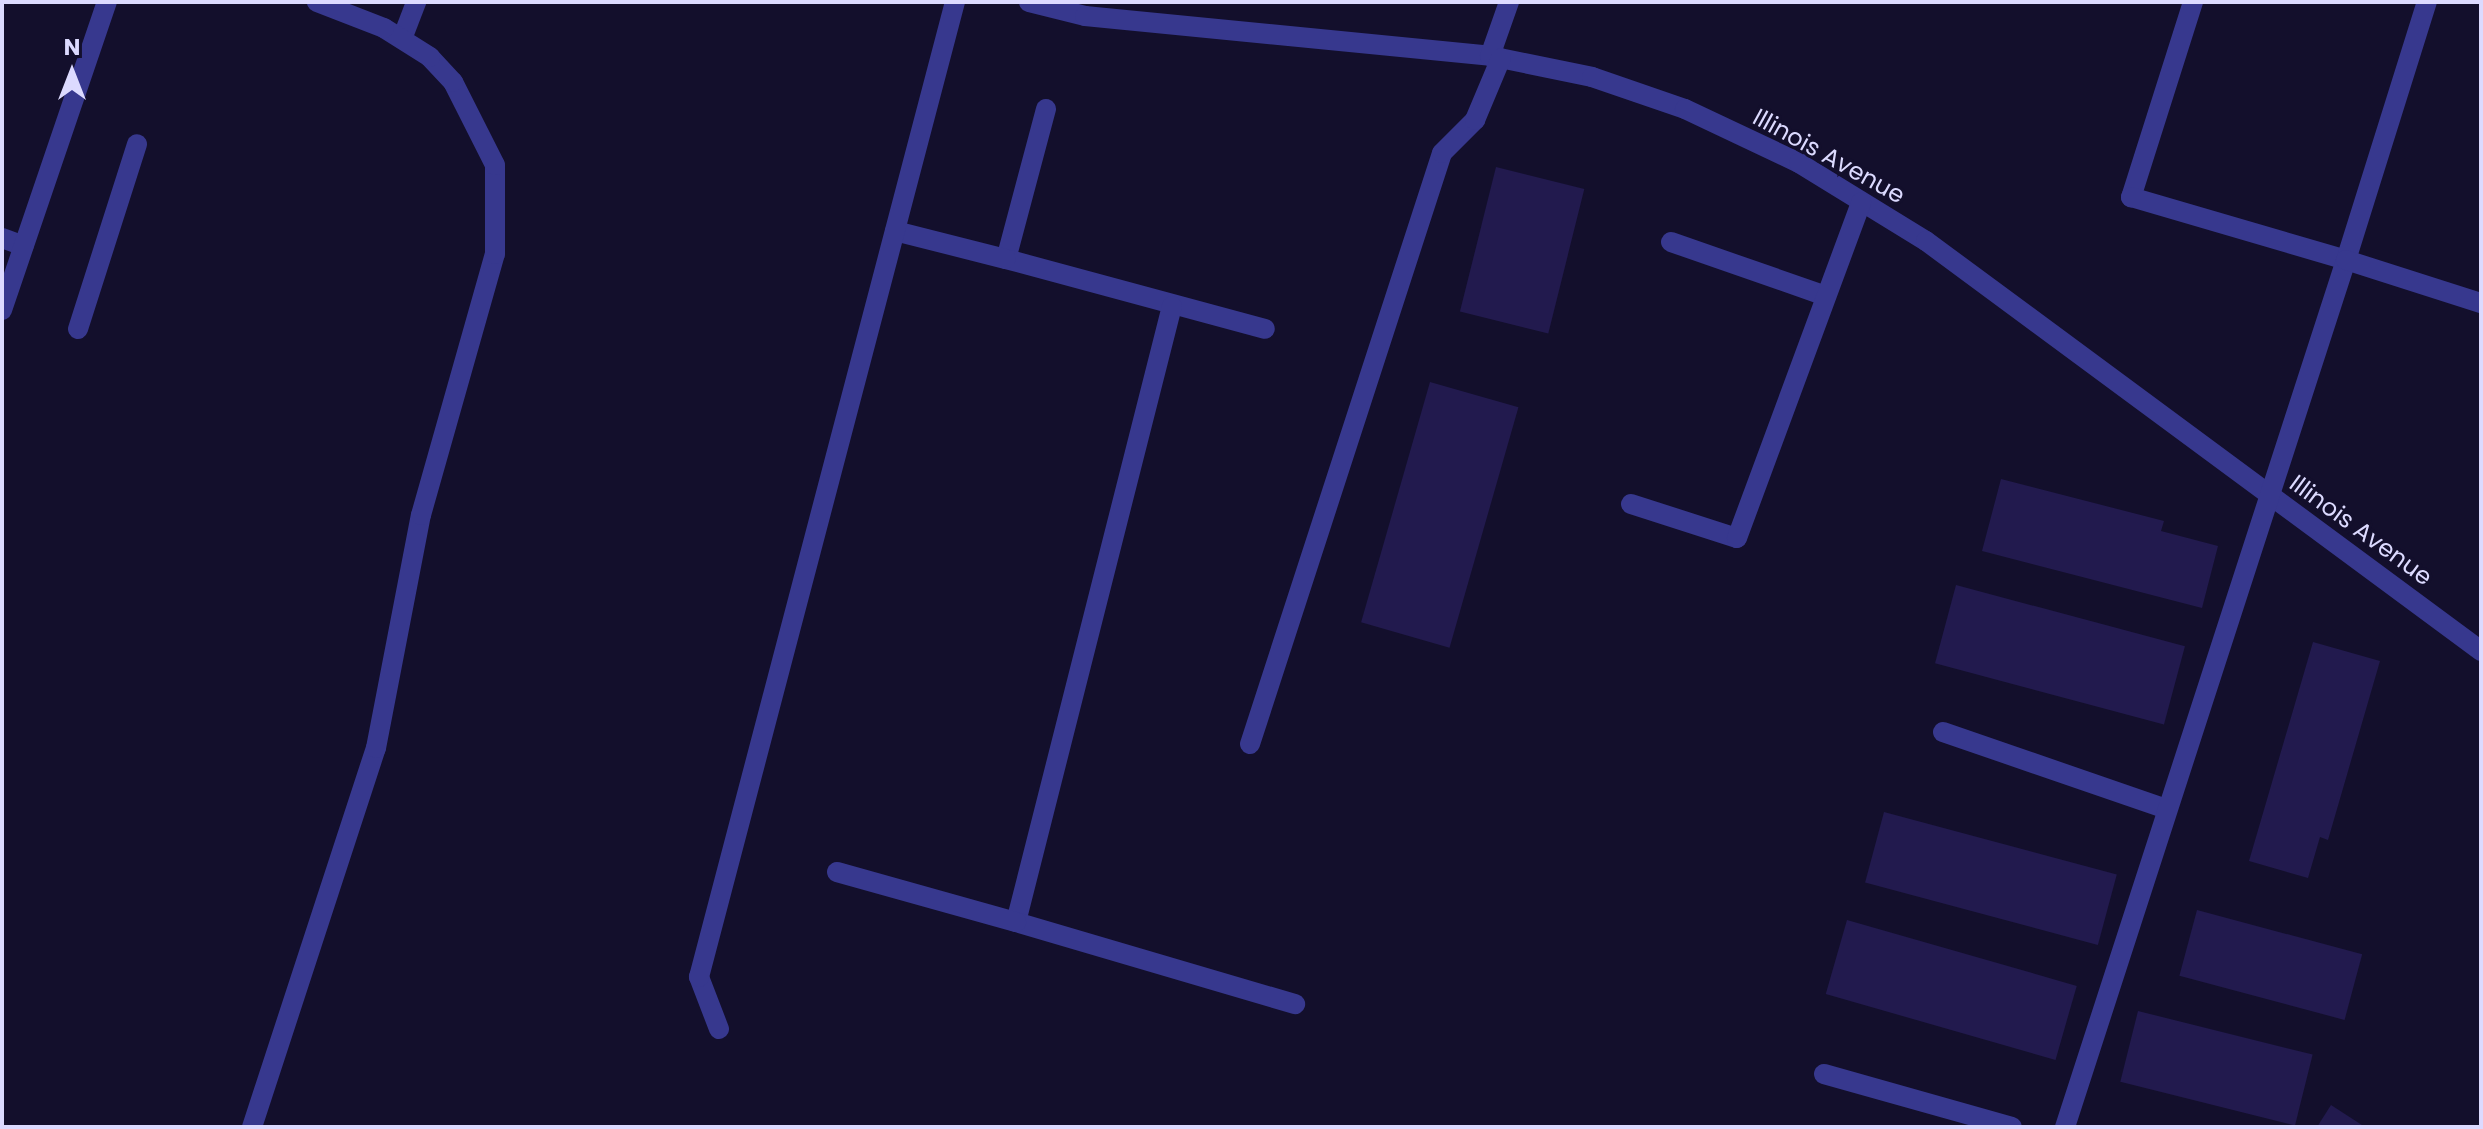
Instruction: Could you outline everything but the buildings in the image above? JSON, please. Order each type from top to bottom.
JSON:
[{"type":"street","points":[[2,310],[107,2]]},
{"type":"street","points":[[252,1127],[376,748],[428,485],[495,254],[495,165],[483,132],[453,82],[402,39],[348,8],[317,2]]},
{"type":"street","points":[[402,39],[416,2]]},
{"type":"street","points":[[719,1029],[699,977],[955,2]]},
{"type":"street","name":"Illinois Avenue","points":[[1029,2],[1115,20],[1495,57],[1592,77],[1685,109],[1861,202],[1926,241],[2481,651]]},
{"type":"street","points":[[1250,744],[1442,153],[1475,120],[1509,2]]},
{"type":"street","points":[[2193,2],[2131,197],[2481,303]]},
{"type":"street","points":[[2065,1127],[2427,2]]},
{"type":"street","points":[[1006,259],[1046,109]]},
{"type":"street","points":[[78,329],[137,144]]},
{"type":"street","points":[[1631,504],[1737,538],[1861,202]]},
{"type":"street","points":[[895,231],[1265,329]]},
{"type":"street","points":[[2,238],[24,246]]},
{"type":"street","points":[[1671,242],[1826,296]]},
{"type":"street","points":[[1016,922],[1172,306]]},
{"type":"street","points":[[1943,732],[2166,809]]},
{"type":"street","points":[[837,872],[1295,1004]]},
{"type":"street","points":[[1824,1074],[2012,1127]]}]
